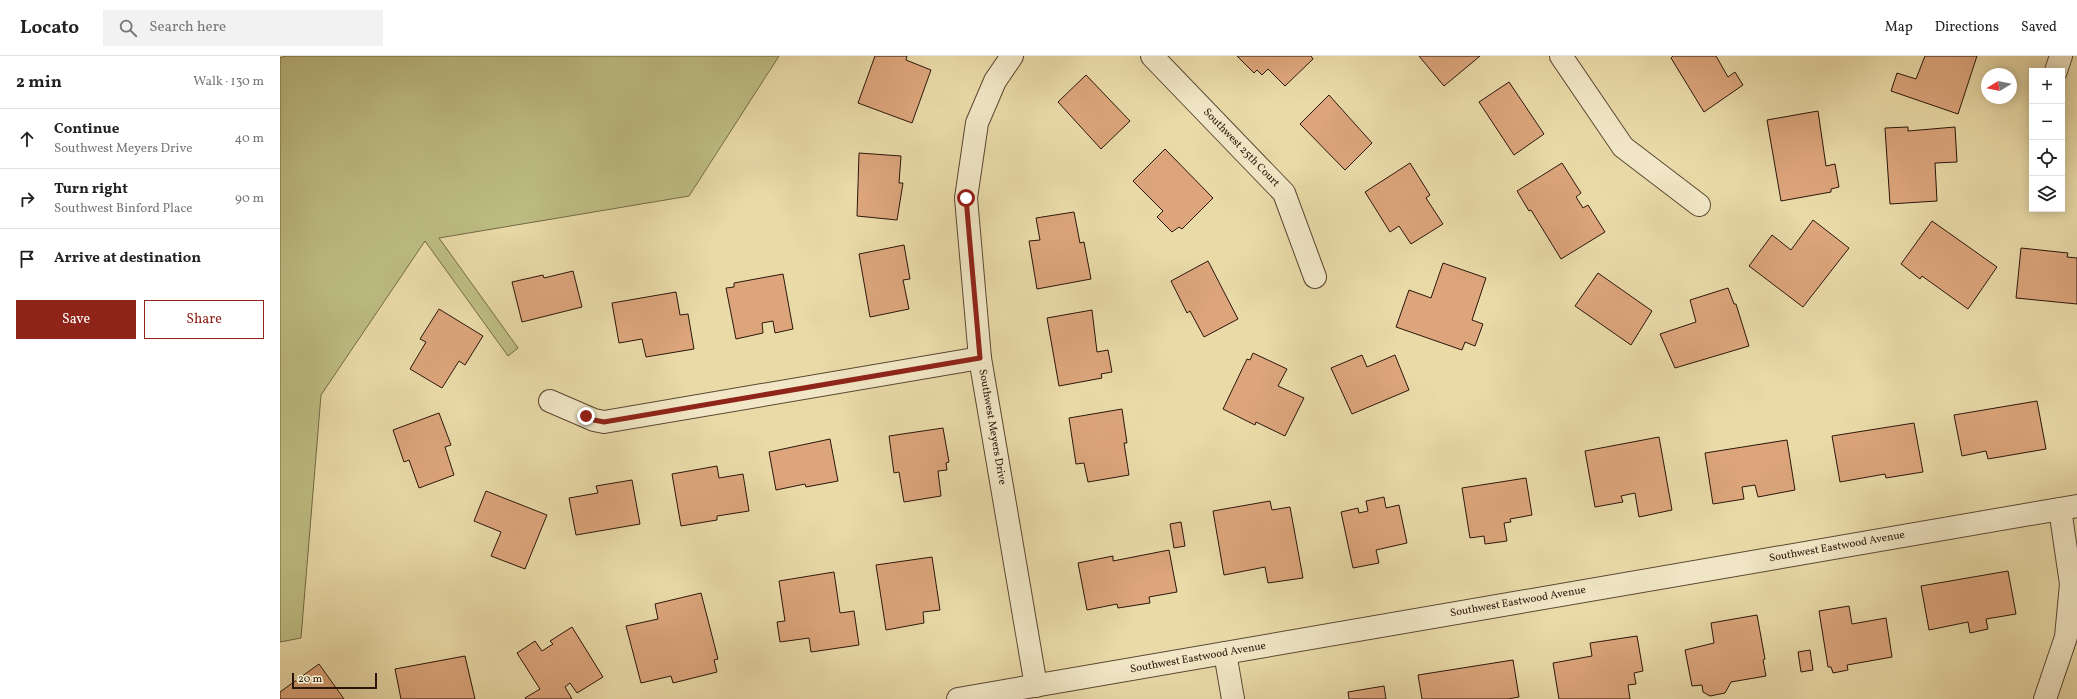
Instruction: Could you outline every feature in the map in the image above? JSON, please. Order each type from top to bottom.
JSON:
[{"type":"street","name":"Southwest Meyers Drive","points":[[1012,56],[995,82],[977,123],[966,198],[980,358],[1036,686]]},
{"type":"street","name":"Southwest 25th Court","points":[[1152,56],[1284,193],[1315,277]]},
{"type":"street","points":[[1561,56],[1623,147],[1699,205]]},
{"type":"street","points":[[2057,68],[2061,56]]},
{"type":"street","points":[[550,401],[594,420],[604,422],[980,358]]},
{"type":"street","points":[[2044,699],[2066,638],[2071,584],[2068,507]]},
{"type":"street","name":"Southwest Eastwood Avenue","points":[[958,699],[2068,507]]},
{"type":"street","points":[[1225,653],[1233,699]]},
{"type":"green space","points":[[286,56],[779,56],[689,196],[439,238],[518,348],[508,356],[425,241],[321,395],[301,638],[280,642],[280,58]]},
{"type":"building","points":[[875,56],[907,56],[906,60],[931,70],[912,123],[858,103]]},
{"type":"building","points":[[1237,56],[1311,56],[1313,59],[1285,86],[1268,69],[1262,75],[1257,70],[1254,73]]},
{"type":"building","points":[[1419,56],[1480,56],[1444,86]]},
{"type":"building","points":[[1673,56],[1716,56],[1728,77],[1735,72],[1743,85],[1704,112],[1671,58]]},
{"type":"building","points":[[1925,56],[1977,56],[1958,114],[1891,91],[1897,73],[1916,79]]},
{"type":"building","points":[[1086,75],[1130,121],[1101,149],[1058,102]]},
{"type":"building","points":[[1509,82],[1544,134],[1514,155],[1479,102]]},
{"type":"building","points":[[1329,95],[1372,143],[1345,170],[1300,124]]},
{"type":"building","points":[[1818,111],[1826,166],[1835,164],[1839,187],[1831,189],[1831,192],[1781,201],[1767,120]]},
{"type":"building","points":[[1908,127],[1908,131],[1955,127],[1957,162],[1935,163],[1937,201],[1890,204],[1885,128]]},
{"type":"building","points":[[1165,149],[1213,198],[1182,229],[1179,227],[1172,232],[1157,217],[1163,211],[1133,181]]},
{"type":"building","points":[[859,153],[901,156],[899,183],[903,183],[897,220],[857,216]]},
{"type":"building","points":[[1410,163],[1430,195],[1426,198],[1443,224],[1411,244],[1399,226],[1390,232],[1365,192]]},
{"type":"building","points":[[1562,163],[1581,193],[1576,197],[1583,208],[1588,205],[1605,232],[1561,259],[1531,210],[1529,211],[1517,191]]},
{"type":"building","points":[[1074,212],[1080,243],[1084,242],[1091,279],[1037,289],[1029,241],[1040,240],[1036,218]]},
{"type":"building","points":[[1813,220],[1849,248],[1803,307],[1749,266],[1772,235],[1791,250]]},
{"type":"building","points":[[1932,221],[1997,267],[1968,309],[1922,276],[1920,279],[1901,264]]},
{"type":"building","points":[[904,245],[910,279],[903,280],[909,309],[870,317],[859,254]]},
{"type":"building","points":[[2021,248],[2068,253],[2067,257],[2077,258],[2077,304],[2016,298]]},
{"type":"building","points":[[1208,261],[1238,319],[1204,337],[1190,311],[1187,313],[1171,281]]},
{"type":"building","points":[[1443,263],[1486,278],[1472,320],[1483,324],[1475,346],[1465,342],[1462,350],[1396,327],[1409,290],[1431,298]]},
{"type":"building","points":[[573,271],[582,307],[522,322],[512,282],[543,275],[544,278]]},
{"type":"building","points":[[1598,273],[1652,311],[1631,345],[1575,306]]},
{"type":"building","points":[[783,274],[793,329],[775,333],[773,321],[762,323],[763,333],[736,339],[726,288],[734,287],[734,283]]},
{"type":"building","points":[[1728,288],[1734,304],[1736,304],[1749,346],[1675,368],[1660,334],[1696,322],[1690,300]]},
{"type":"building","points":[[676,292],[680,315],[688,314],[694,349],[646,357],[642,339],[619,343],[612,303]]},
{"type":"building","points":[[439,309],[483,336],[465,365],[459,361],[442,388],[410,369],[426,342],[420,339]]},
{"type":"building","points":[[1092,310],[1097,352],[1108,350],[1112,372],[1101,374],[1102,378],[1059,386],[1047,318]]},
{"type":"building","points":[[1253,353],[1287,369],[1278,386],[1304,398],[1285,436],[1256,422],[1255,425],[1223,409],[1247,359],[1250,360]]},
{"type":"building","points":[[1362,355],[1367,367],[1395,355],[1409,390],[1352,414],[1331,368]]},
{"type":"building","points":[[2037,401],[2046,449],[1988,459],[1986,451],[1962,456],[1954,415]]},
{"type":"building","points":[[1122,409],[1127,443],[1124,443],[1129,475],[1088,482],[1084,463],[1076,464],[1069,418]]},
{"type":"building","points":[[439,413],[451,445],[445,447],[454,475],[419,488],[409,460],[404,462],[393,430]]},
{"type":"building","points":[[1914,423],[1923,472],[1886,478],[1885,474],[1840,482],[1832,436]]},
{"type":"building","points":[[943,428],[949,462],[946,463],[947,470],[938,471],[941,496],[904,502],[899,472],[894,473],[889,436]]},
{"type":"building","points":[[1659,437],[1672,510],[1639,517],[1635,493],[1621,496],[1623,502],[1595,507],[1585,451]]},
{"type":"building","points":[[830,439],[838,481],[806,487],[805,484],[776,490],[769,452]]},
{"type":"building","points":[[1787,440],[1795,490],[1758,497],[1755,485],[1742,487],[1744,499],[1713,504],[1705,453]]},
{"type":"building","points":[[717,466],[719,478],[743,474],[749,511],[717,516],[717,520],[681,526],[672,474]]},
{"type":"building","points":[[1526,478],[1532,515],[1510,519],[1511,522],[1504,523],[1507,541],[1485,544],[1484,536],[1470,538],[1462,488]]},
{"type":"building","points":[[632,480],[640,524],[576,535],[569,498],[598,493],[596,486]]},
{"type":"building","points":[[486,491],[547,515],[525,569],[491,556],[501,532],[474,521]]},
{"type":"building","points":[[1384,497],[1386,508],[1399,505],[1407,543],[1376,550],[1379,563],[1353,568],[1341,512],[1358,508],[1359,513],[1368,511],[1366,501]]},
{"type":"building","points":[[1270,501],[1272,510],[1290,507],[1303,578],[1268,583],[1265,567],[1224,575],[1213,511]]},
{"type":"building","points":[[1181,522],[1185,546],[1174,548],[1170,524]]},
{"type":"building","points":[[1169,550],[1177,592],[1149,597],[1150,603],[1118,608],[1117,604],[1087,610],[1078,563],[1113,556],[1113,561]]},
{"type":"building","points":[[932,557],[940,610],[923,612],[924,623],[886,630],[876,565]]},
{"type":"building","points":[[2008,571],[2016,614],[1986,619],[1988,629],[1970,633],[1968,622],[1929,630],[1921,586]]},
{"type":"building","points":[[834,572],[840,613],[854,611],[859,645],[811,652],[809,638],[780,642],[777,622],[785,621],[779,581]]},
{"type":"building","points":[[701,593],[718,659],[714,660],[717,672],[673,683],[671,676],[641,683],[626,626],[658,619],[655,604]]},
{"type":"building","points":[[1849,606],[1852,624],[1886,618],[1892,657],[1847,665],[1848,670],[1833,673],[1831,667],[1828,667],[1819,611]]},
{"type":"building","points":[[1757,615],[1765,659],[1763,660],[1766,676],[1731,682],[1725,693],[1710,696],[1703,692],[1702,685],[1692,686],[1685,650],[1714,643],[1711,623]]},
{"type":"building","points":[[572,627],[603,677],[577,693],[570,683],[565,687],[572,699],[526,699],[525,698],[540,689],[517,653],[535,641],[542,651],[553,644],[550,641]]},
{"type":"building","points":[[1637,636],[1643,671],[1634,673],[1636,684],[1628,685],[1630,699],[1559,699],[1553,663],[1592,656],[1590,643]]},
{"type":"building","points":[[1810,650],[1813,670],[1801,672],[1798,652]]},
{"type":"building","points":[[465,656],[475,699],[401,699],[395,669]]},
{"type":"building","points":[[1513,660],[1519,697],[1508,699],[1422,699],[1418,675]]},
{"type":"building","points":[[319,664],[344,699],[280,699],[280,692]]},
{"type":"building","points":[[1384,686],[1386,699],[1349,699],[1348,692]]},
{"type":"route","points":[[586,416],[594,420],[604,422],[980,358],[968,239],[966,198]]}]
